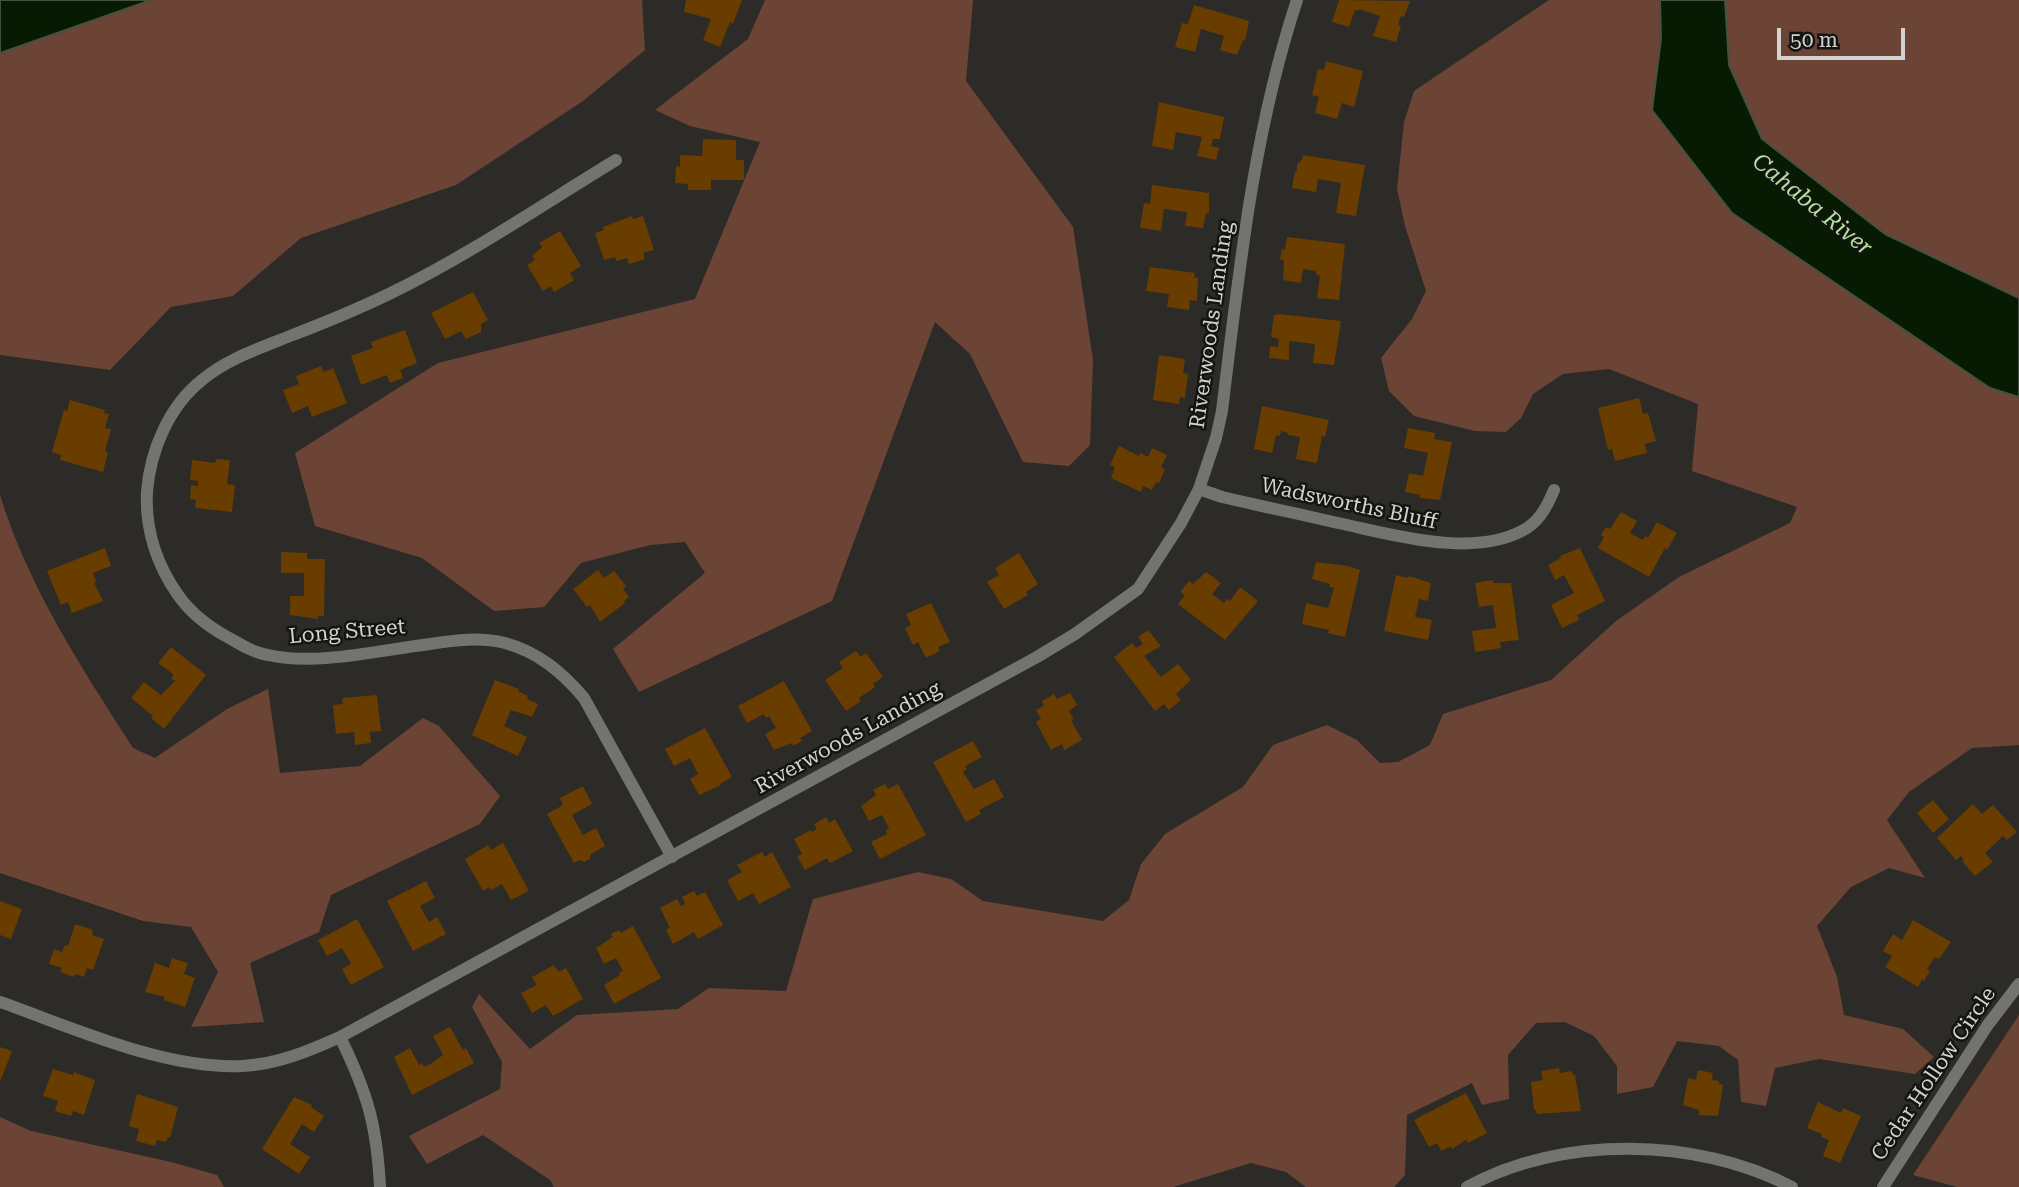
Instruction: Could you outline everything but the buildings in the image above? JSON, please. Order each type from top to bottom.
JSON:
[{"type":"street","name":"Riverwoods Landing","points":[[0,1002],[158,1056],[204,1065],[244,1066],[309,1052],[672,857],[1075,634],[1138,589],[1181,523],[1199,489],[1216,438],[1222,411],[1243,238],[1255,165],[1297,0]]},
{"type":"street","name":"Long Street","points":[[616,160],[437,269],[340,316],[234,360],[201,381],[174,412],[155,450],[150,468],[147,510],[154,548],[184,604],[201,621],[219,633],[266,655],[311,658],[479,639],[527,650],[547,662],[569,680],[584,698],[672,857]]},
{"type":"street","name":"Wadsworths Bluff","points":[[1199,489],[1235,500],[1416,540],[1454,543],[1493,540],[1526,529],[1547,506],[1554,489]]},
{"type":"street","name":"Cedar Hollow Circle","points":[[1883,1187],[1987,1026],[2019,984]]},
{"type":"street","points":[[340,1037],[372,1115],[380,1187]]},
{"type":"street","points":[[1467,1187],[1543,1159],[1590,1150],[1625,1149],[1715,1158],[1746,1167],[1792,1187]]},
{"type":"shaded area","points":[[151,0],[642,0],[645,50],[583,101],[456,185],[301,238],[233,296],[171,307],[110,370],[0,355],[0,53]]},
{"type":"shaded area","points":[[765,0],[973,0],[966,81],[1073,227],[1093,360],[1090,445],[1069,466],[1023,462],[970,354],[935,322],[832,601],[639,692],[613,649],[705,573],[685,542],[650,545],[581,563],[544,607],[494,611],[422,558],[315,526],[295,453],[438,363],[695,299],[760,142],[690,126],[655,110],[748,39]]},
{"type":"shaded area","points":[[1549,0],[1660,0],[1661,39],[1652,110],[1732,213],[1990,388],[2019,397],[2019,745],[1972,748],[1909,792],[1887,820],[1925,878],[1889,868],[1851,887],[1817,926],[1837,977],[1844,1015],[1903,1029],[1934,1057],[1915,1074],[1819,1059],[1775,1068],[1766,1106],[1741,1102],[1738,1060],[1719,1046],[1677,1041],[1653,1087],[1617,1094],[1617,1066],[1594,1036],[1565,1022],[1536,1023],[1508,1055],[1509,1099],[1482,1105],[1472,1083],[1407,1115],[1405,1175],[1394,1187],[1306,1187],[1286,1172],[1251,1163],[1173,1187],[554,1187],[550,1180],[483,1135],[427,1164],[409,1136],[500,1089],[502,1062],[472,1007],[479,994],[530,1049],[577,1015],[678,1009],[709,988],[786,991],[813,899],[918,872],[951,879],[983,901],[1103,921],[1129,900],[1141,864],[1165,834],[1243,787],[1273,745],[1327,725],[1357,740],[1380,763],[1398,762],[1430,745],[1443,714],[1551,680],[1616,621],[1679,577],[1790,523],[1797,507],[1692,471],[1698,404],[1609,369],[1563,374],[1533,394],[1521,418],[1506,432],[1475,431],[1414,416],[1389,391],[1381,358],[1412,319],[1426,291],[1405,226],[1397,189],[1404,122],[1414,91]]},
{"type":"shaded area","points":[[1725,0],[2019,0],[2019,298],[1885,234],[1762,139],[1729,65]]},
{"type":"shaded area","points":[[0,495],[25,562],[41,594],[76,657],[133,748],[155,758],[227,709],[268,689],[280,773],[360,766],[423,718],[439,726],[500,796],[480,824],[331,895],[319,932],[250,963],[264,1022],[191,1027],[218,972],[191,927],[143,921],[0,873]]},
{"type":"shaded area","points":[[2019,1015],[2019,1187],[1957,1187],[1913,1175]]},
{"type":"shaded area","points":[[0,1117],[31,1131],[217,1175],[224,1187],[0,1187]]},
{"type":"water","points":[[0,0],[151,0],[0,53]]},
{"type":"water","name":"Cahaba River","points":[[1660,0],[1725,0],[1729,65],[1762,139],[1885,234],[2019,298],[2019,397],[1990,388],[1732,213],[1652,110],[1661,39]]}]
